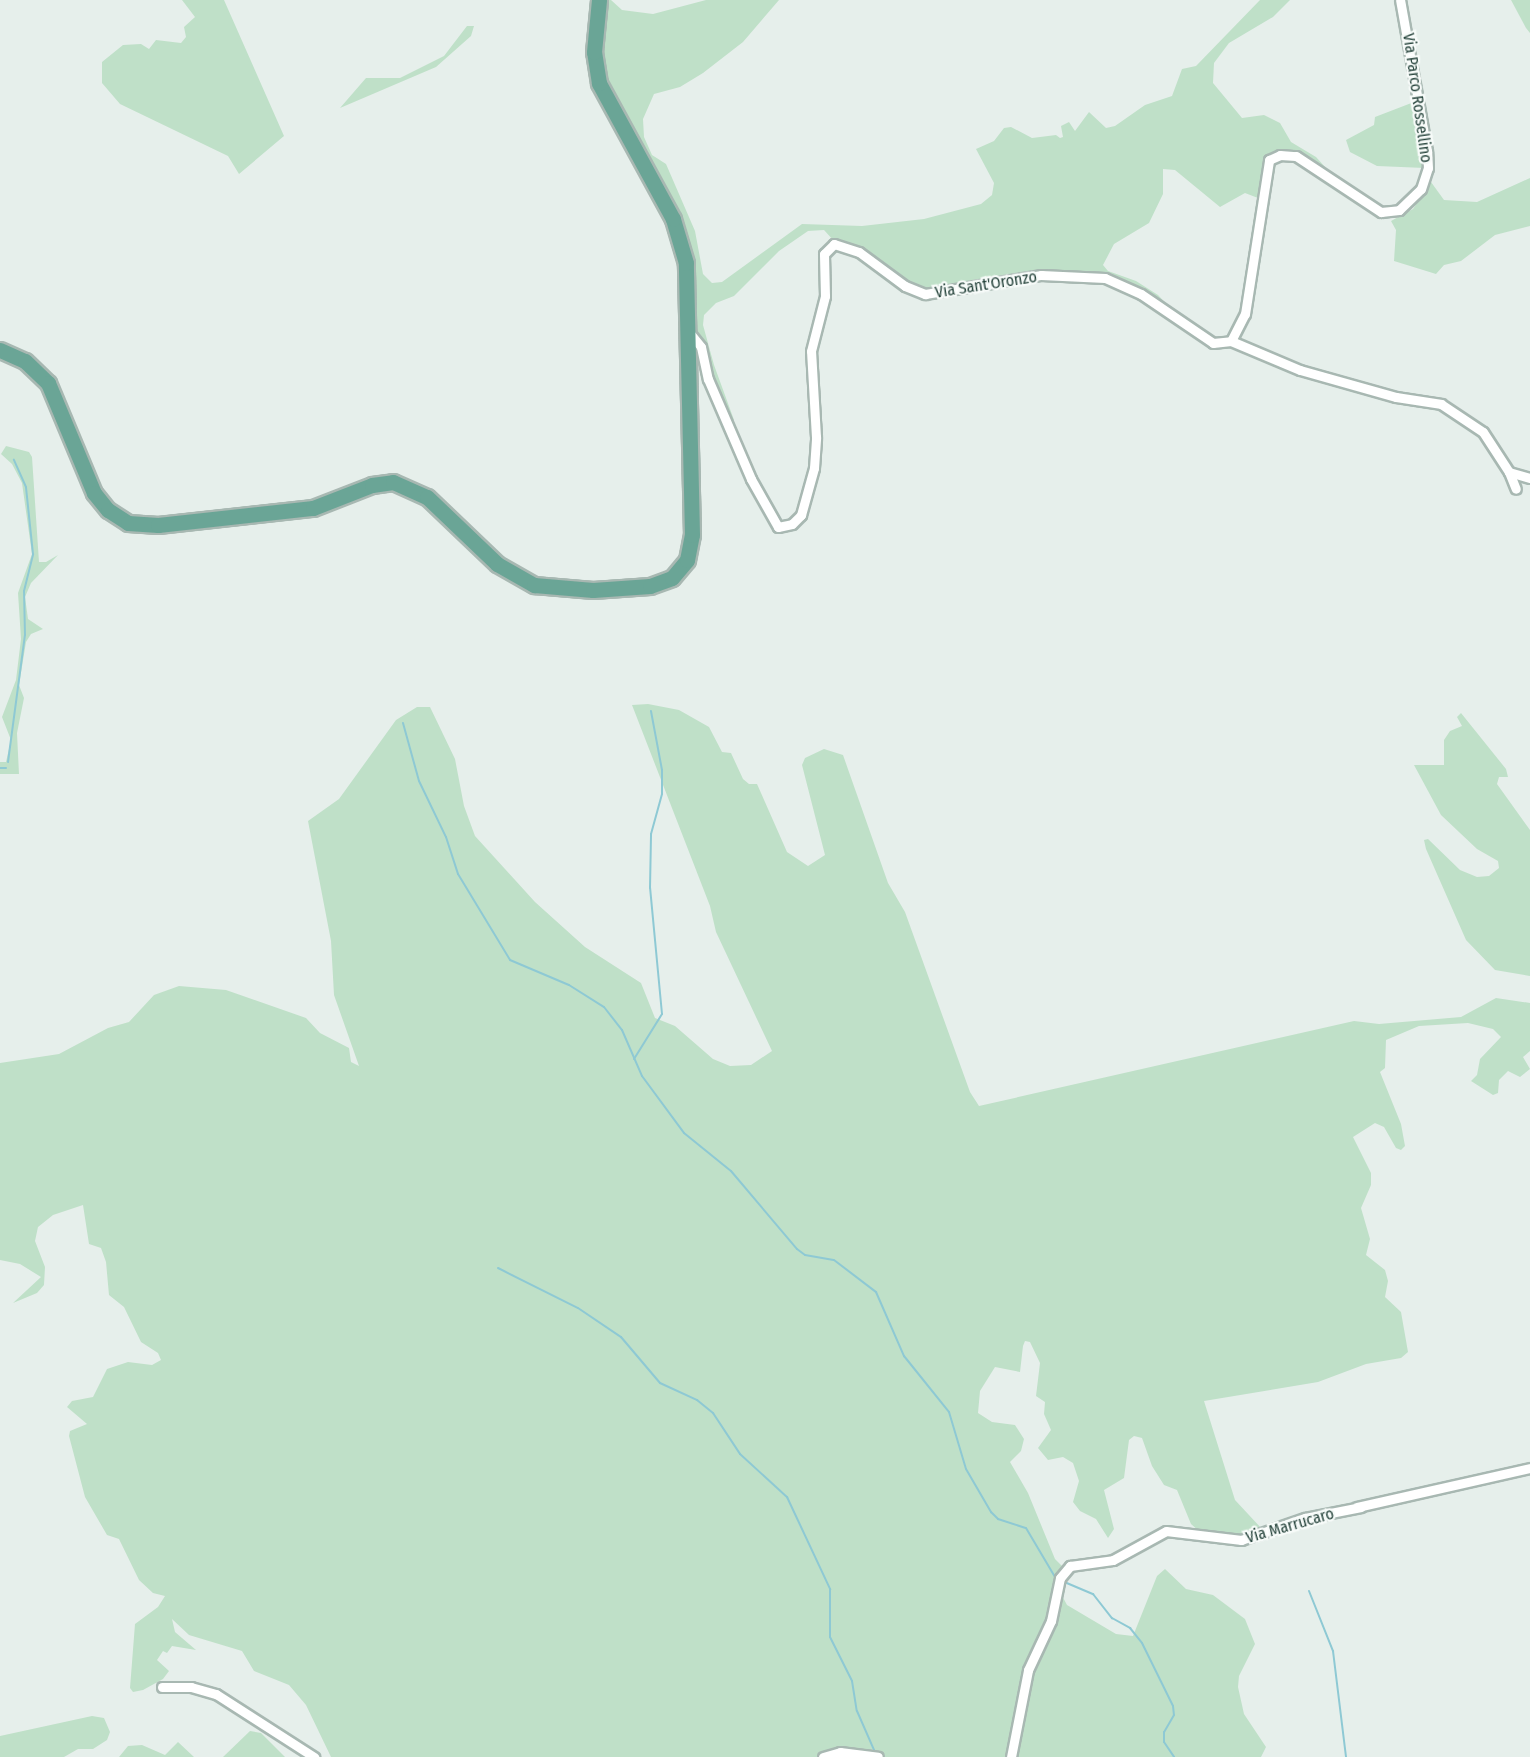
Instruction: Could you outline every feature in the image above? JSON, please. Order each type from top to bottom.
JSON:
[{"type":"main road","points":[[0,350],[25,361],[48,383],[94,493],[108,510],[128,523],[158,525],[304,510],[372,485],[393,482],[427,497],[515,577],[551,588],[593,590],[661,583],[681,570],[689,555],[692,509],[686,263],[677,228],[598,83],[594,52],[598,0]]},
{"type":"street","name":"Via Parco Rossellino","points":[[1231,341],[1245,314],[1264,170],[1272,157],[1285,155],[1301,159],[1381,212],[1399,210],[1421,189],[1428,168],[1427,152],[1400,0]]},
{"type":"street","name":"Via Sant'Oronzo","points":[[689,332],[701,347],[708,379],[751,479],[773,523],[783,527],[801,515],[814,468],[816,436],[811,351],[825,296],[824,254],[831,244],[859,252],[905,286],[925,294],[1041,275],[1105,278],[1141,294],[1209,341],[1231,341],[1300,370],[1396,397],[1441,404],[1483,432],[1509,472],[1516,489]]},
{"type":"street","points":[[1509,472],[1530,478]]},
{"type":"street","name":"Via Marrucaro","points":[[1011,1757],[1028,1670],[1051,1621],[1060,1578],[1070,1566],[1113,1560],[1166,1531],[1241,1540],[1305,1518],[1361,1507],[1456,1481],[1530,1468]]},
{"type":"street","name":"Via Marrucaro","points":[[1351,1505],[1361,1507]]},
{"type":"street","points":[[162,1687],[191,1687],[216,1694],[314,1757]]},
{"type":"street","points":[[823,1757],[840,1752],[878,1757]]},
{"type":"green space","points":[[182,0],[224,0],[284,136],[239,174],[228,156],[120,104],[102,83],[102,62],[123,45],[141,44],[149,49],[156,40],[181,43],[186,37],[184,27],[195,17]]},
{"type":"green space","points":[[603,0],[611,0],[622,10],[653,14],[706,0],[779,0],[743,42],[703,73],[680,87],[654,94],[643,119],[644,137],[652,155],[666,164],[695,231],[703,274],[712,283],[722,282],[802,224],[862,226],[924,219],[981,204],[992,195],[994,183],[976,149],[994,141],[1004,128],[1011,127],[1032,138],[1056,135],[1060,138],[1063,137],[1061,126],[1069,122],[1075,131],[1089,112],[1106,128],[1115,126],[1145,105],[1172,96],[1182,69],[1196,66],[1260,0],[1290,0],[1273,17],[1229,43],[1214,63],[1213,83],[1242,118],[1264,115],[1280,123],[1291,142],[1316,157],[1335,178],[1296,154],[1264,162],[1258,198],[1245,193],[1220,207],[1175,170],[1163,169],[1163,194],[1149,223],[1114,244],[1103,265],[1108,271],[1136,281],[1158,295],[1175,313],[1087,272],[1041,273],[942,291],[919,290],[834,241],[824,230],[808,231],[779,251],[734,296],[716,303],[704,315],[703,325],[714,365],[734,420],[731,422],[709,370],[702,342],[692,325],[689,264],[617,113],[600,65]]},
{"type":"green space","points":[[1511,0],[1530,0],[1530,33],[1526,28]]},
{"type":"green space","points":[[467,26],[474,26],[471,36],[436,67],[340,108],[366,78],[400,78],[444,56]]},
{"type":"green space","points":[[1414,102],[1425,168],[1377,166],[1350,152],[1346,140],[1374,125],[1375,117]]},
{"type":"green space","points":[[1530,178],[1530,226],[1495,235],[1461,261],[1444,265],[1436,274],[1394,261],[1396,230],[1391,221],[1413,209],[1431,182],[1444,200],[1477,202]]},
{"type":"green space","points":[[6,446],[29,452],[32,457],[39,562],[46,562],[58,555],[31,583],[25,597],[28,619],[43,629],[31,634],[26,642],[19,685],[24,698],[17,733],[19,774],[0,774],[0,762],[6,762],[11,740],[2,717],[16,680],[21,639],[18,593],[32,554],[22,483],[12,464],[1,454]]},
{"type":"green space","points":[[648,704],[679,710],[709,727],[722,752],[731,753],[743,779],[749,784],[757,784],[787,852],[808,866],[825,855],[802,765],[805,758],[824,749],[843,755],[888,883],[905,912],[970,1092],[979,1106],[1354,1021],[1379,1024],[1461,1017],[1496,998],[1530,1003],[1530,1051],[1523,1057],[1530,1069],[1520,1077],[1508,1071],[1499,1080],[1498,1093],[1493,1095],[1471,1081],[1477,1075],[1480,1059],[1501,1037],[1493,1029],[1468,1023],[1419,1026],[1386,1040],[1385,1068],[1380,1072],[1401,1124],[1405,1146],[1401,1150],[1396,1148],[1384,1127],[1375,1123],[1353,1137],[1371,1173],[1371,1185],[1361,1208],[1370,1239],[1366,1255],[1385,1270],[1388,1281],[1385,1297],[1401,1312],[1408,1352],[1401,1358],[1366,1364],[1318,1382],[1204,1401],[1235,1500],[1262,1529],[1236,1536],[1201,1533],[1191,1524],[1177,1490],[1164,1485],[1152,1466],[1142,1438],[1134,1436],[1129,1440],[1124,1478],[1104,1490],[1114,1529],[1108,1538],[1096,1519],[1080,1511],[1073,1502],[1079,1481],[1073,1463],[1063,1457],[1048,1460],[1038,1448],[1051,1430],[1044,1414],[1045,1402],[1036,1396],[1040,1363],[1030,1342],[1025,1341],[1023,1346],[1020,1372],[995,1367],[980,1391],[978,1413],[992,1422],[1015,1425],[1024,1439],[1021,1451],[1010,1462],[1028,1493],[1055,1559],[1064,1568],[1059,1590],[1067,1605],[1116,1634],[1133,1636],[1157,1576],[1165,1569],[1186,1589],[1213,1595],[1245,1619],[1255,1644],[1239,1676],[1238,1687],[1244,1714],[1266,1747],[1261,1757],[331,1757],[306,1705],[289,1685],[254,1671],[242,1651],[189,1635],[172,1619],[175,1632],[196,1650],[172,1646],[167,1653],[163,1651],[157,1660],[169,1671],[163,1679],[143,1690],[133,1692],[130,1688],[135,1624],[158,1607],[165,1596],[153,1593],[139,1580],[119,1539],[107,1535],[85,1497],[69,1436],[70,1431],[87,1424],[67,1407],[72,1401],[93,1397],[107,1369],[128,1362],[152,1365],[161,1360],[158,1353],[141,1342],[124,1307],[109,1295],[106,1262],[101,1248],[89,1244],[83,1205],[53,1215],[38,1227],[35,1241],[45,1267],[44,1285],[37,1293],[13,1303],[41,1277],[20,1264],[0,1260],[0,1063],[59,1054],[108,1028],[129,1022],[154,995],[179,986],[226,990],[306,1018],[320,1033],[349,1048],[351,1062],[359,1066],[334,995],[331,941],[308,821],[339,799],[396,720],[417,707],[430,707],[455,759],[464,806],[475,836],[535,902],[585,947],[641,983],[655,1018],[675,1026],[713,1059],[730,1066],[751,1065],[772,1051],[716,932],[710,906],[632,705]]},
{"type":"green space","points":[[1461,713],[1506,769],[1508,777],[1499,777],[1497,784],[1530,830],[1530,976],[1495,970],[1466,940],[1426,849],[1424,840],[1428,839],[1460,870],[1477,877],[1489,876],[1499,868],[1498,861],[1477,849],[1441,815],[1414,765],[1444,765],[1444,740],[1450,731],[1462,726],[1457,717]]},
{"type":"green space","points":[[92,1716],[104,1718],[110,1732],[107,1740],[93,1749],[78,1749],[64,1757],[0,1757],[0,1736]]},
{"type":"green space","points":[[250,1731],[261,1733],[285,1757],[223,1757]]},
{"type":"green space","points":[[178,1742],[194,1757],[119,1757],[128,1746],[142,1745],[165,1755]]},
{"type":"waterway","points":[[8,762],[25,635],[24,591],[33,554],[26,487],[14,460]]},
{"type":"waterway","points":[[634,1059],[662,1014],[650,888],[651,834],[662,794],[662,770],[651,711]]},
{"type":"waterway","points":[[403,723],[419,781],[446,837],[458,874],[510,960],[569,985],[604,1007],[622,1030],[642,1076],[684,1133],[731,1171],[797,1249],[805,1255],[834,1260],[876,1292],[904,1356],[949,1412],[966,1469],[991,1512],[998,1519],[1026,1528],[1055,1577]]},
{"type":"waterway","points":[[0,768],[6,768]]},
{"type":"waterway","points":[[498,1268],[578,1308],[621,1337],[660,1383],[697,1400],[713,1413],[740,1454],[787,1497],[830,1589],[830,1637],[852,1681],[857,1711],[874,1750]]},
{"type":"waterway","points":[[1062,1581],[1093,1594],[1112,1618],[1130,1628],[1142,1643],[1173,1706],[1174,1715],[1164,1732],[1164,1742],[1174,1757]]},
{"type":"waterway","points":[[1309,1591],[1333,1651],[1346,1757]]}]
